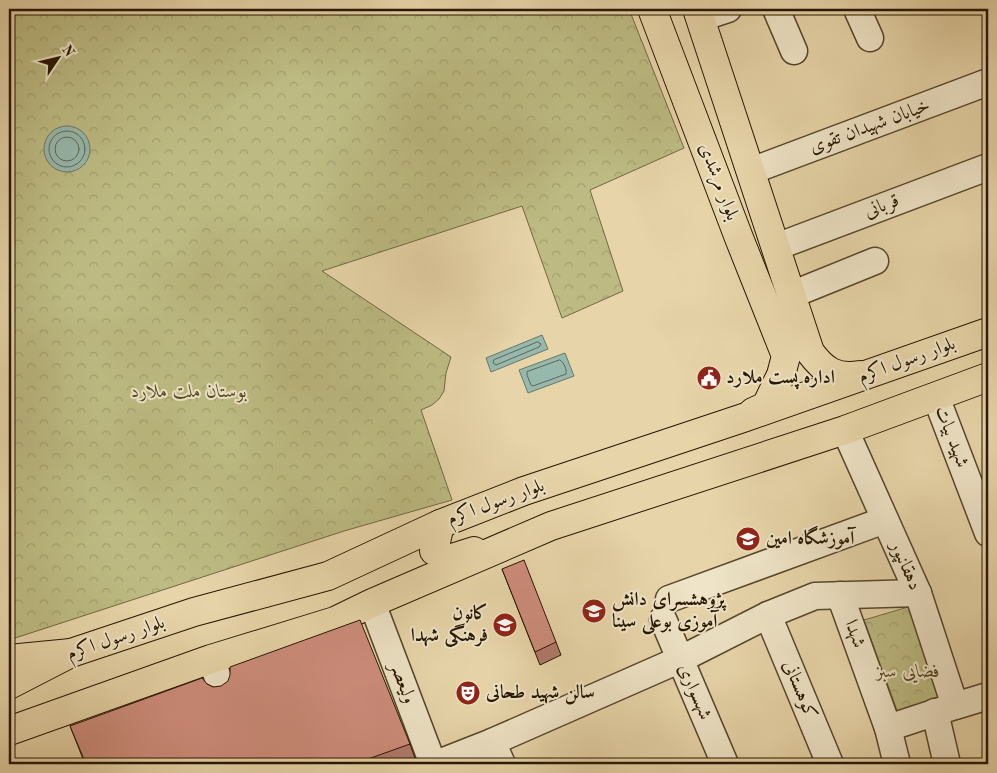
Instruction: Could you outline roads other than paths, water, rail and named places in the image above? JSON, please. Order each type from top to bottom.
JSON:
[{"type":"main road","name":"بلوار مرشدی","points":[[652,9],[739,238],[798,354]]},
{"type":"main road","name":"بلوار مرشدی","points":[[699,14],[792,295],[798,354]]},
{"type":"main road","points":[[714,170],[731,193],[736,194],[744,193],[751,171]]},
{"type":"main road","points":[[739,238],[740,214],[745,210],[752,211],[772,236]]},
{"type":"main road","name":"بلوار رسول اکرم","points":[[9,685],[71,653],[194,612],[328,576],[440,524],[524,491],[743,418],[988,332]]},
{"type":"main road","points":[[743,418],[766,406],[781,375],[798,354],[845,377],[874,372]]},
{"type":"main road","points":[[440,524],[434,551],[449,559],[845,430],[988,377]]},
{"type":"main road","points":[[9,730],[211,659],[335,621],[372,603],[551,526]]},
{"type":"main road","points":[[328,576],[342,592],[342,606],[335,621]]},
{"type":"main road","points":[[9,660],[71,653]]},
{"type":"street","points":[[699,14],[728,9]]},
{"type":"street","points":[[776,9],[794,51]]},
{"type":"street","points":[[857,9],[870,38]]},
{"type":"street","name":"خیابان شهیدان تقوی","points":[[751,171],[988,82]]},
{"type":"street","name":"قربانی","points":[[772,236],[988,166]]},
{"type":"street","points":[[792,295],[875,261]]},
{"type":"street","name":"شهید بیات","points":[[936,396],[988,533]]},
{"type":"street","name":"دهقانپور","points":[[845,430],[918,593],[945,709],[947,764]]},
{"type":"street","name":"شهسواری","points":[[725,764],[680,659],[666,609],[885,520]]},
{"type":"street","points":[[434,764],[497,753],[768,615],[815,596],[918,593]]},
{"type":"street","name":"شهدا","points":[[840,595],[888,728],[897,764]]},
{"type":"street","name":"ولیعصر","points":[[372,603],[434,764]]},
{"type":"street","name":"کوهستانی","points":[[768,615],[830,764]]},
{"type":"street","points":[[211,659],[222,689]]},
{"type":"street","points":[[888,728],[945,709],[987,702]]},
{"type":"water","points":[[63,126],[71,126],[80,130],[86,136],[90,149],[86,162],[80,168],[71,172],[63,172],[54,168],[48,162],[44,153],[44,145],[48,136],[54,130]]},
{"type":"water","points":[[542,335],[548,349],[491,372],[486,358]]},
{"type":"water","points":[[565,353],[574,376],[528,393],[519,370]]},
{"type":"place","name":"اداره پست ملارد","points":[[709,378]]},
{"type":"place","name":"آموزشگاه امین","points":[[748,539]]},
{"type":"place","name":"پژوهشسرای دانش آموزی بوعلی سینا","points":[[594,611]]},
{"type":"place","name":"کانون فرهنگی شهدا","points":[[505,625]]},
{"type":"place","name":"سالن شهید طحانی","points":[[468,693]]},
{"type":"park label","name":"بوستان ملت ملارد","points":[[189,392]]},
{"type":"park label","name":"فضایی سبز","points":[[908,672]]}]
